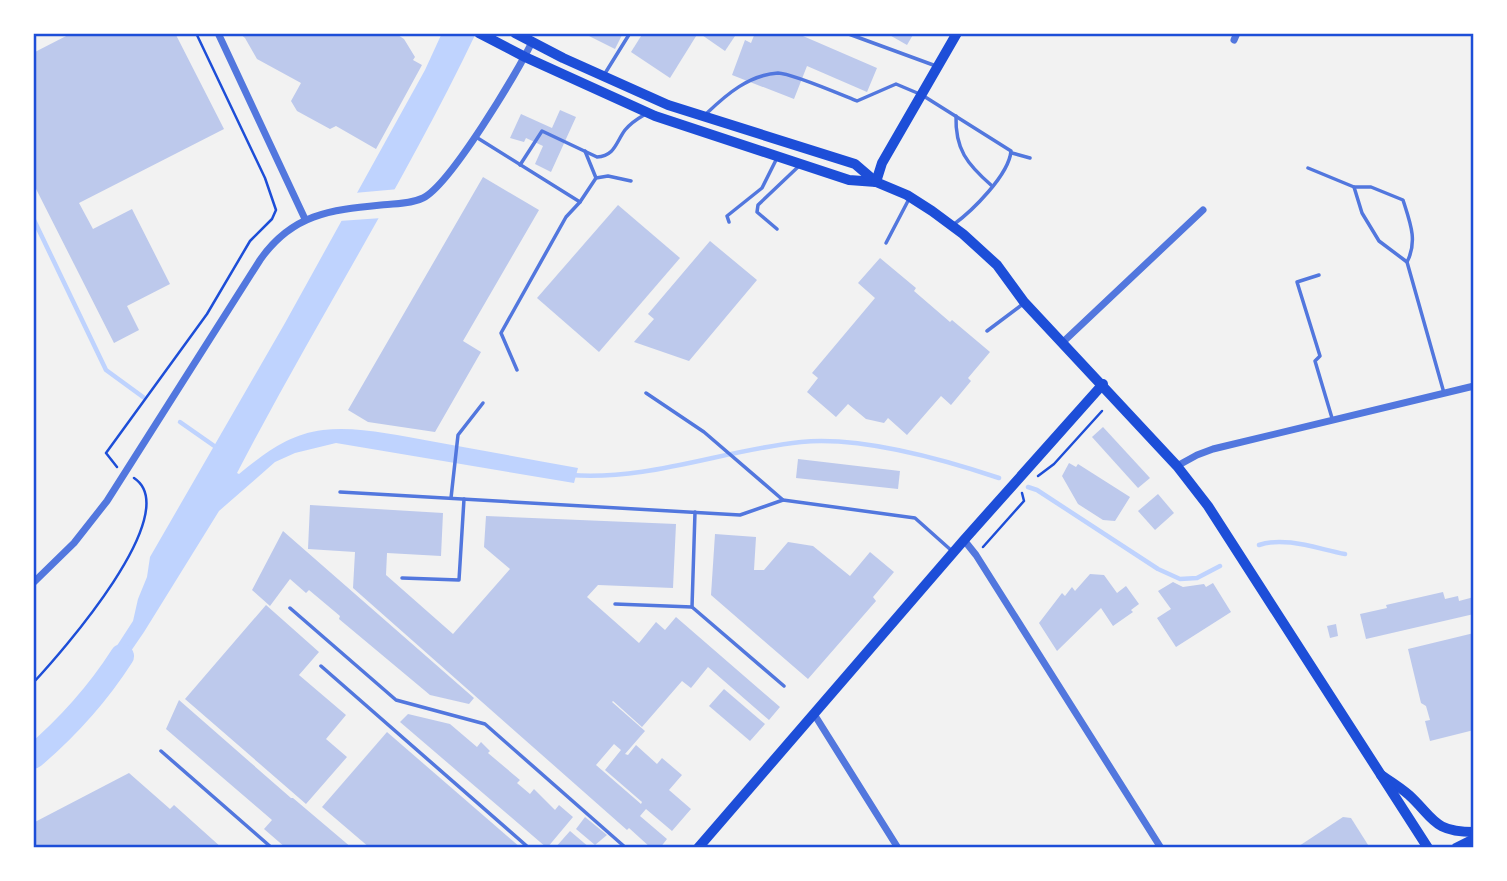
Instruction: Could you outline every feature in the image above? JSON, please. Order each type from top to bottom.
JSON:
[{"type":"main road","points":[[515,33],[649,98],[855,164],[876,182],[910,197],[952,225],[997,265],[1024,302],[1177,466],[1208,506],[1427,848]]},
{"type":"main road","points":[[876,182],[882,163],[957,33]]},
{"type":"main road","points":[[480,34],[649,113],[849,180],[876,182]]},
{"type":"main road","points":[[698,848],[1102,384]]},
{"type":"main road","points":[[1379,773],[1407,793],[1434,822],[1453,831],[1474,832]]},
{"type":"main road","points":[[1456,848],[1474,839]]},
{"type":"street","points":[[218,33],[305,219]]},
{"type":"street","points":[[33,583],[91,523],[266,252],[284,233],[305,219],[341,209],[405,202],[424,197],[437,188],[474,136],[532,42]]},
{"type":"street","points":[[1062,343],[1203,210]]},
{"type":"street","points":[[1177,466],[1213,449],[1474,386]]},
{"type":"street","points":[[964,540],[974,551],[1161,848]]},
{"type":"street","points":[[814,714],[898,848]]},
{"type":"lane","points":[[603,77],[630,33]]},
{"type":"lane","points":[[846,33],[937,67]]},
{"type":"lane","points":[[703,117],[727,94],[755,78],[781,73],[857,101],[896,83],[922,95],[1009,148],[1012,153],[1030,158]]},
{"type":"lane","points":[[520,166],[542,131],[597,157],[610,154],[623,132],[649,113]]},
{"type":"lane","points":[[956,116],[956,136],[966,161],[991,186]]},
{"type":"lane","points":[[474,136],[580,202]]},
{"type":"lane","points":[[585,151],[596,178]]},
{"type":"lane","points":[[952,225],[972,212],[1008,165],[1012,153]]},
{"type":"lane","points":[[729,222],[727,216],[762,188],[777,156]]},
{"type":"lane","points":[[777,229],[757,212],[758,205],[801,164]]},
{"type":"lane","points":[[1308,168],[1354,187],[1371,187],[1403,200],[1412,230],[1413,250],[1407,262]]},
{"type":"lane","points":[[517,370],[501,333],[566,217],[596,178],[608,176],[631,181]]},
{"type":"lane","points":[[1354,187],[1362,214],[1380,241],[1407,262],[1444,393]]},
{"type":"lane","points":[[886,243],[910,197]]},
{"type":"lane","points":[[1319,275],[1297,282],[1320,356],[1315,362],[1333,420]]},
{"type":"lane","points":[[987,331],[1024,302]]},
{"type":"lane","points":[[646,393],[704,432],[783,500]]},
{"type":"lane","points":[[451,498],[458,435],[483,403]]},
{"type":"lane","points":[[340,492],[740,515],[783,500],[915,518],[954,552]]},
{"type":"lane","points":[[402,578],[459,580],[464,499]]},
{"type":"lane","points":[[692,607],[695,512]]},
{"type":"lane","points":[[615,604],[692,607],[784,686]]},
{"type":"lane","points":[[290,608],[396,700],[485,724],[626,848]]},
{"type":"lane","points":[[321,666],[529,848]]},
{"type":"lane","points":[[161,751],[272,848]]},
{"type":"path","points":[[33,682],[114,582],[135,544],[147,514],[146,494],[139,482],[116,466],[106,453],[207,314],[250,241],[272,219],[276,211],[265,178],[196,33]]},
{"type":"path","points":[[1036,478],[1054,464],[1102,411]]},
{"type":"path","points":[[983,547],[1024,501],[1021,493],[1026,487]]},
{"type":"water","points":[[442,33],[476,33],[419,145],[237,473],[288,440],[311,432],[349,429],[578,468],[574,483],[336,443],[295,453],[275,462],[219,511],[107,686],[96,678],[133,621],[147,577],[150,557],[285,323],[425,70]]},
{"type":"pier","points":[[399,189],[382,218],[339,221],[354,193]]},
{"type":"building","points":[[72,33],[175,33],[224,129],[79,203],[93,229],[132,209],[170,284],[127,306],[139,330],[114,343],[33,183],[33,53]]},
{"type":"building","points":[[239,33],[395,33],[404,39],[415,57],[413,60],[422,65],[376,149],[336,126],[330,129],[297,111],[291,101],[301,83],[257,59]]},
{"type":"building","points":[[590,33],[623,33],[615,49],[589,36]]},
{"type":"building","points":[[643,33],[698,33],[670,78],[631,52]]},
{"type":"building","points":[[699,33],[737,33],[725,51]]},
{"type":"building","points":[[755,33],[796,33],[877,68],[867,92],[807,66],[794,99],[732,75],[745,40],[751,43]]},
{"type":"building","points":[[886,33],[914,33],[907,45]]},
{"type":"building","points":[[560,110],[576,117],[551,172],[535,164],[543,146],[526,138],[524,142],[510,138],[521,114],[552,128]]},
{"type":"building","points":[[483,177],[539,210],[463,341],[481,352],[435,432],[368,422],[348,410]]},
{"type":"building","points":[[618,205],[680,258],[599,352],[537,298]]},
{"type":"building","points":[[710,241],[757,280],[689,361],[634,342],[654,319],[648,314]]},
{"type":"building","points":[[880,258],[916,288],[914,291],[950,322],[952,320],[990,352],[968,378],[971,381],[951,405],[941,396],[907,435],[888,418],[884,423],[866,419],[848,404],[836,417],[807,392],[818,378],[812,373],[875,298],[858,283]]},
{"type":"building","points":[[1103,427],[1150,478],[1138,488],[1092,437]]},
{"type":"building","points":[[798,459],[900,471],[898,489],[796,478]]},
{"type":"building","points":[[1069,463],[1076,467],[1078,464],[1130,497],[1115,521],[1103,520],[1078,504],[1062,476]]},
{"type":"building","points":[[1158,494],[1174,513],[1155,530],[1138,511]]},
{"type":"building","points":[[310,505],[443,513],[441,556],[387,553],[386,575],[453,634],[510,569],[484,547],[486,516],[676,524],[673,588],[598,585],[587,597],[639,643],[656,622],[665,630],[676,617],[780,707],[769,720],[708,667],[691,688],[682,681],[642,727],[612,702],[645,731],[625,754],[628,755],[636,745],[657,764],[662,758],[682,775],[669,790],[691,809],[672,831],[646,809],[640,816],[667,839],[660,848],[651,848],[629,828],[627,830],[353,588],[355,552],[308,549]],"holes":[[[614,744],[621,750],[605,770],[642,802],[641,804],[596,765]]]},
{"type":"building","points":[[283,531],[474,698],[469,704],[430,695],[339,619],[340,616],[309,590],[306,593],[290,579],[270,606],[252,590]]},
{"type":"building","points":[[715,534],[756,537],[754,570],[764,570],[788,542],[813,546],[850,576],[870,552],[894,572],[873,597],[876,601],[808,679],[711,595]]},
{"type":"building","points":[[1090,574],[1104,575],[1117,593],[1126,586],[1139,604],[1131,610],[1133,612],[1113,626],[1101,608],[1057,651],[1039,623],[1062,593],[1065,596],[1072,587],[1075,591]]},
{"type":"building","points":[[1173,582],[1183,587],[1204,584],[1206,587],[1213,583],[1231,612],[1176,647],[1157,618],[1171,609],[1158,591]]},
{"type":"building","points":[[1443,592],[1445,599],[1458,596],[1459,601],[1474,597],[1474,614],[1366,639],[1360,614]]},
{"type":"building","points":[[266,605],[319,652],[299,675],[346,715],[326,739],[347,757],[306,804],[185,699]]},
{"type":"building","points":[[1336,624],[1338,636],[1330,638],[1327,626]]},
{"type":"building","points":[[1474,633],[1474,730],[1430,741],[1425,721],[1430,720],[1426,706],[1421,703],[1408,649]]},
{"type":"building","points":[[724,689],[765,724],[750,741],[709,706]]},
{"type":"building","points":[[179,700],[352,848],[286,848],[264,829],[272,820],[166,729]]},
{"type":"building","points":[[408,714],[450,724],[477,747],[481,742],[490,751],[488,753],[520,780],[517,783],[530,794],[534,789],[555,810],[559,805],[573,817],[547,848],[400,722]]},
{"type":"building","points":[[387,732],[521,848],[370,848],[322,807]]},
{"type":"building","points":[[129,773],[170,809],[174,805],[222,848],[33,848],[33,823]]},
{"type":"building","points":[[585,817],[607,835],[595,845],[576,829]]},
{"type":"building","points":[[1343,817],[1351,818],[1370,848],[1296,848]]},
{"type":"building","points":[[570,831],[590,848],[555,848]]},
{"type":"waterway","points":[[33,218],[106,370],[143,397]]},
{"type":"waterway","points":[[180,422],[220,450]]},
{"type":"waterway","points":[[570,475],[629,474],[772,446],[824,441],[849,442],[901,451],[999,478]]},
{"type":"waterway","points":[[1028,487],[1037,490],[1158,569],[1180,579],[1197,578],[1220,566]]},
{"type":"waterway","points":[[1259,545],[1291,543],[1345,554]]},
{"type":"waterway","points":[[33,757],[81,710],[122,656]]}]
